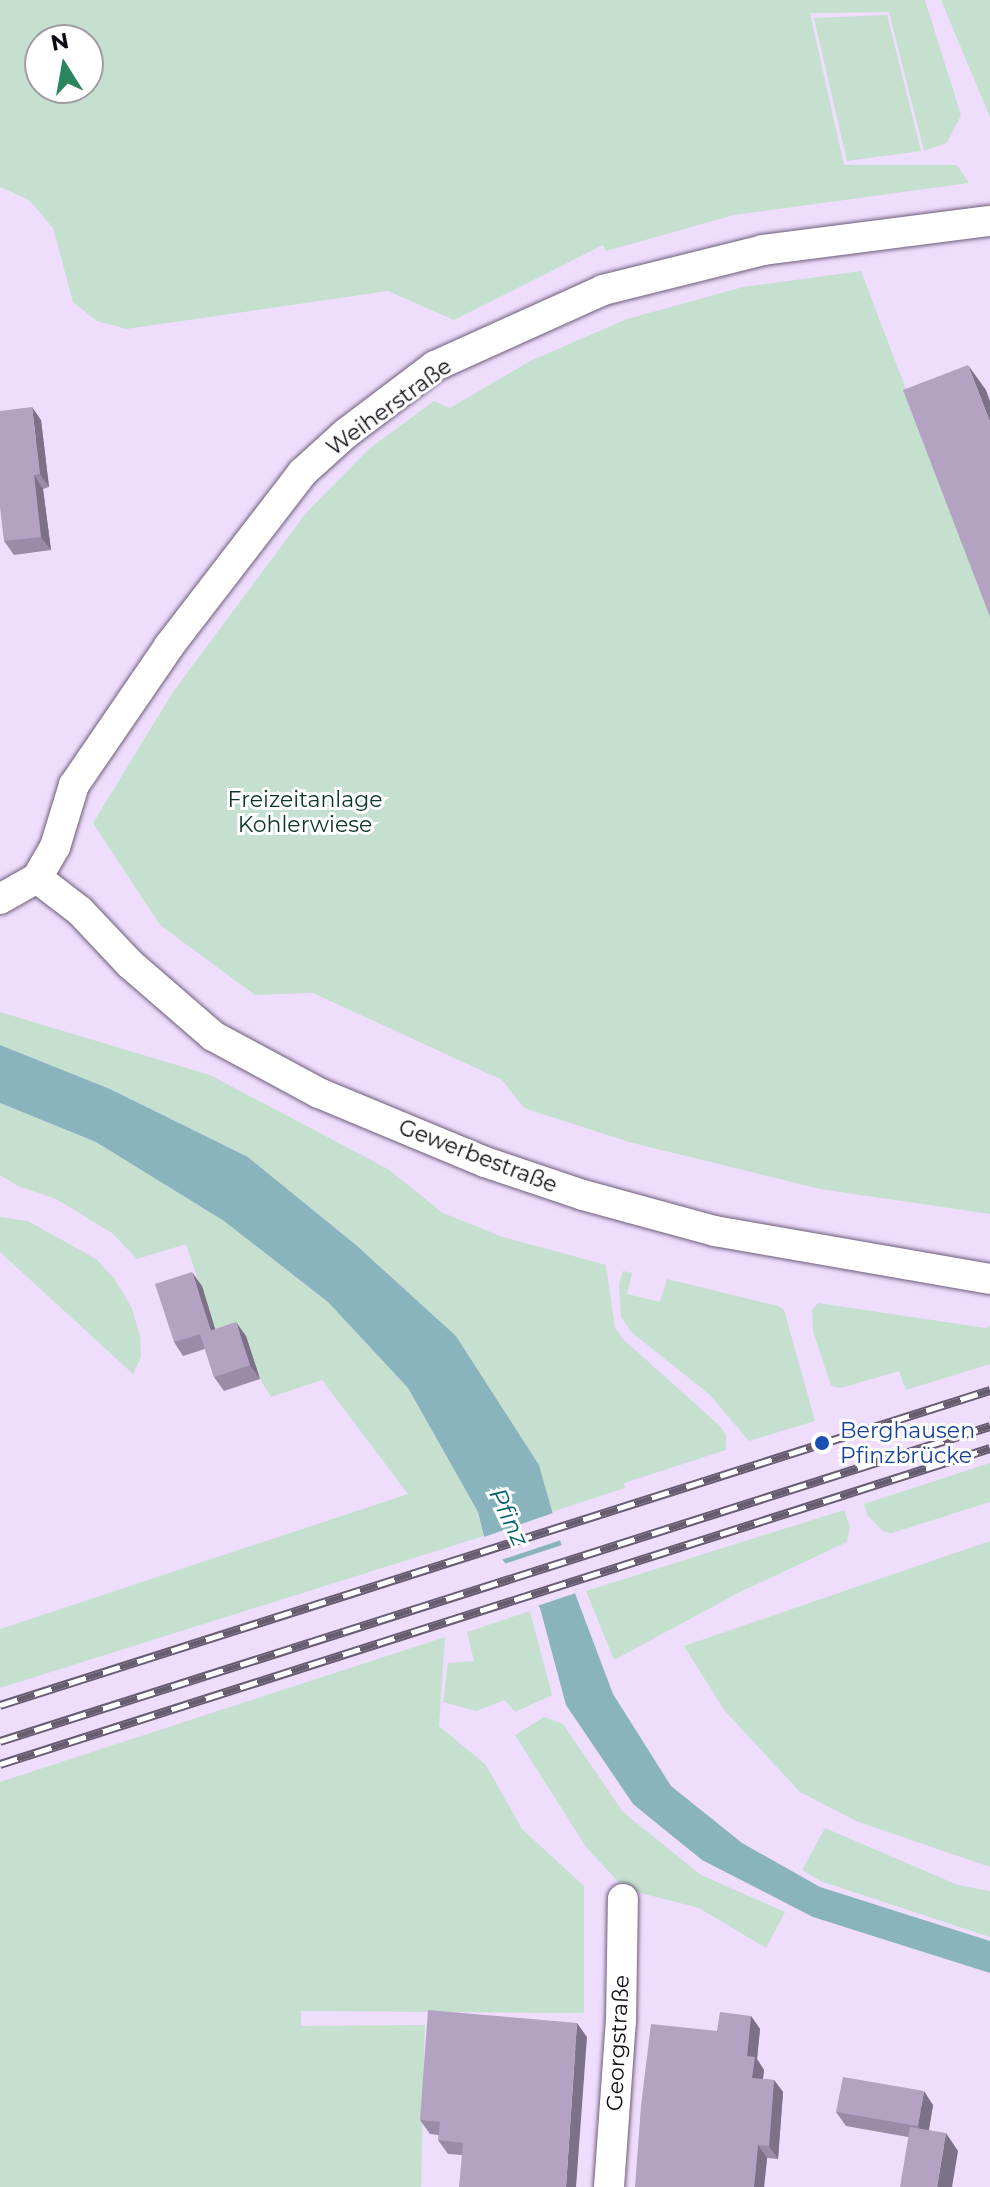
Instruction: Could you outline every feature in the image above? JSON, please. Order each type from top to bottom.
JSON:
[{"type":"street","name":"Weiherstraße","points":[[37,878],[55,847],[74,785],[169,646],[266,519],[302,473],[345,434],[435,366],[603,290],[763,250],[990,221]]},
{"type":"street","points":[[0,899],[37,878]]},
{"type":"street","name":"Gewerbestraße","points":[[37,878],[80,911],[130,964],[213,1036],[319,1093],[485,1162],[583,1195],[715,1231],[990,1279]]},
{"type":"street","name":"Georgstraße","points":[[609,2187],[621,2021],[623,1899]]},
{"type":"green space","points":[[0,0],[925,0],[961,115],[947,143],[924,151],[889,12],[810,13],[844,165],[957,165],[969,183],[734,215],[606,251],[603,245],[454,320],[388,291],[126,329],[97,321],[73,302],[53,228],[29,200],[0,187]]},
{"type":"green space","points":[[941,0],[990,0],[990,117]]},
{"type":"green space","points":[[887,15],[921,151],[847,161],[814,18]]},
{"type":"green space","name":"Freizeitanlage Kohlerwiese","points":[[861,271],[990,610],[990,1214],[820,1189],[629,1142],[524,1108],[502,1080],[313,993],[255,995],[160,925],[93,823],[173,692],[306,513],[370,448],[434,401],[450,408],[530,361],[627,319],[743,287]]},
{"type":"green space","points":[[0,1012],[210,1075],[388,1169],[443,1213],[503,1237],[606,1265],[615,1328],[624,1340],[720,1426],[726,1435],[726,1450],[624,1483],[625,1488],[552,1512],[539,1465],[456,1336],[356,1245],[248,1157],[110,1089],[0,1045]]},
{"type":"green space","points":[[0,1103],[96,1142],[224,1221],[328,1302],[408,1388],[478,1512],[484,1536],[0,1688],[0,1629],[408,1494],[322,1380],[271,1397],[260,1379],[246,1336],[220,1345],[186,1244],[137,1259],[112,1233],[56,1199],[18,1186],[0,1175]]},
{"type":"green space","points":[[0,1217],[28,1221],[96,1259],[114,1278],[132,1308],[140,1336],[141,1357],[133,1374],[0,1252]]},
{"type":"green space","points":[[623,1271],[632,1273],[627,1294],[660,1302],[667,1279],[784,1310],[815,1421],[749,1441],[709,1394],[631,1332],[621,1317],[619,1284]]},
{"type":"green space","points":[[818,1303],[986,1328],[990,1325],[990,1364],[906,1390],[899,1371],[841,1388],[831,1386],[813,1331],[812,1310]]},
{"type":"green space","points":[[990,1463],[990,1502],[892,1533],[884,1532],[868,1516],[864,1504]]},
{"type":"green space","points":[[844,1510],[850,1526],[847,1542],[738,1593],[614,1660],[586,1591]]},
{"type":"green space","points":[[990,1541],[990,1867],[856,1821],[800,1792],[724,1710],[684,1646]]},
{"type":"green space","points":[[530,1611],[552,1695],[515,1712],[505,1700],[476,1711],[443,1702],[448,1663],[474,1661],[467,1632]]},
{"type":"green space","points":[[445,1637],[439,1726],[486,1765],[522,1829],[584,1886],[584,2013],[301,2011],[301,2026],[425,2025],[421,2187],[0,2187],[0,1782]]},
{"type":"green space","points":[[544,1717],[563,1724],[623,1812],[701,1875],[785,1912],[766,1948],[699,1908],[625,1889],[586,1847],[515,1735]]},
{"type":"green space","points":[[825,1828],[958,1885],[990,1891],[990,1937],[823,1882],[802,1870]]},
{"type":"water","name":"Pfinz","points":[[0,1045],[110,1089],[248,1157],[356,1245],[456,1336],[539,1465],[576,1596],[613,1694],[671,1786],[742,1843],[820,1887],[990,1941],[990,1973],[813,1917],[702,1860],[633,1804],[566,1705],[540,1608],[484,1536],[478,1512],[408,1388],[328,1302],[224,1221],[96,1142],[0,1103]]},
{"type":"pier","points":[[556,1512],[564,1539],[498,1561],[481,1538]]},
{"type":"pier","points":[[565,1544],[579,1592],[534,1607],[501,1565]]},
{"type":"building","points":[[968,365],[990,422],[990,617],[903,390]]},
{"type":"building","points":[[32,407],[40,474],[34,475],[41,537],[4,541],[0,507],[0,411]]},
{"type":"building","points":[[192,1272],[211,1331],[174,1342],[155,1284]]},
{"type":"building","points":[[236,1322],[250,1365],[214,1377],[200,1334]]},
{"type":"building","points":[[428,2010],[577,2023],[566,2187],[459,2187],[463,2143],[438,2140],[440,2122],[420,2120]]},
{"type":"building","points":[[720,2012],[751,2016],[747,2056],[755,2057],[752,2078],[774,2080],[769,2146],[758,2145],[754,2187],[635,2187],[651,2024],[717,2031]]},
{"type":"building","points":[[843,2077],[924,2091],[918,2126],[836,2112]]},
{"type":"building","points":[[910,2127],[946,2133],[937,2187],[900,2187]]},
{"type":"railway","points":[[0,1705],[990,1390]]},
{"type":"railway","points":[[0,1741],[990,1426]]},
{"type":"railway","points":[[0,1764],[990,1448]]},
{"type":"place","name":"Berghausen Pfinzbrücke","points":[[822,1443]]}]
